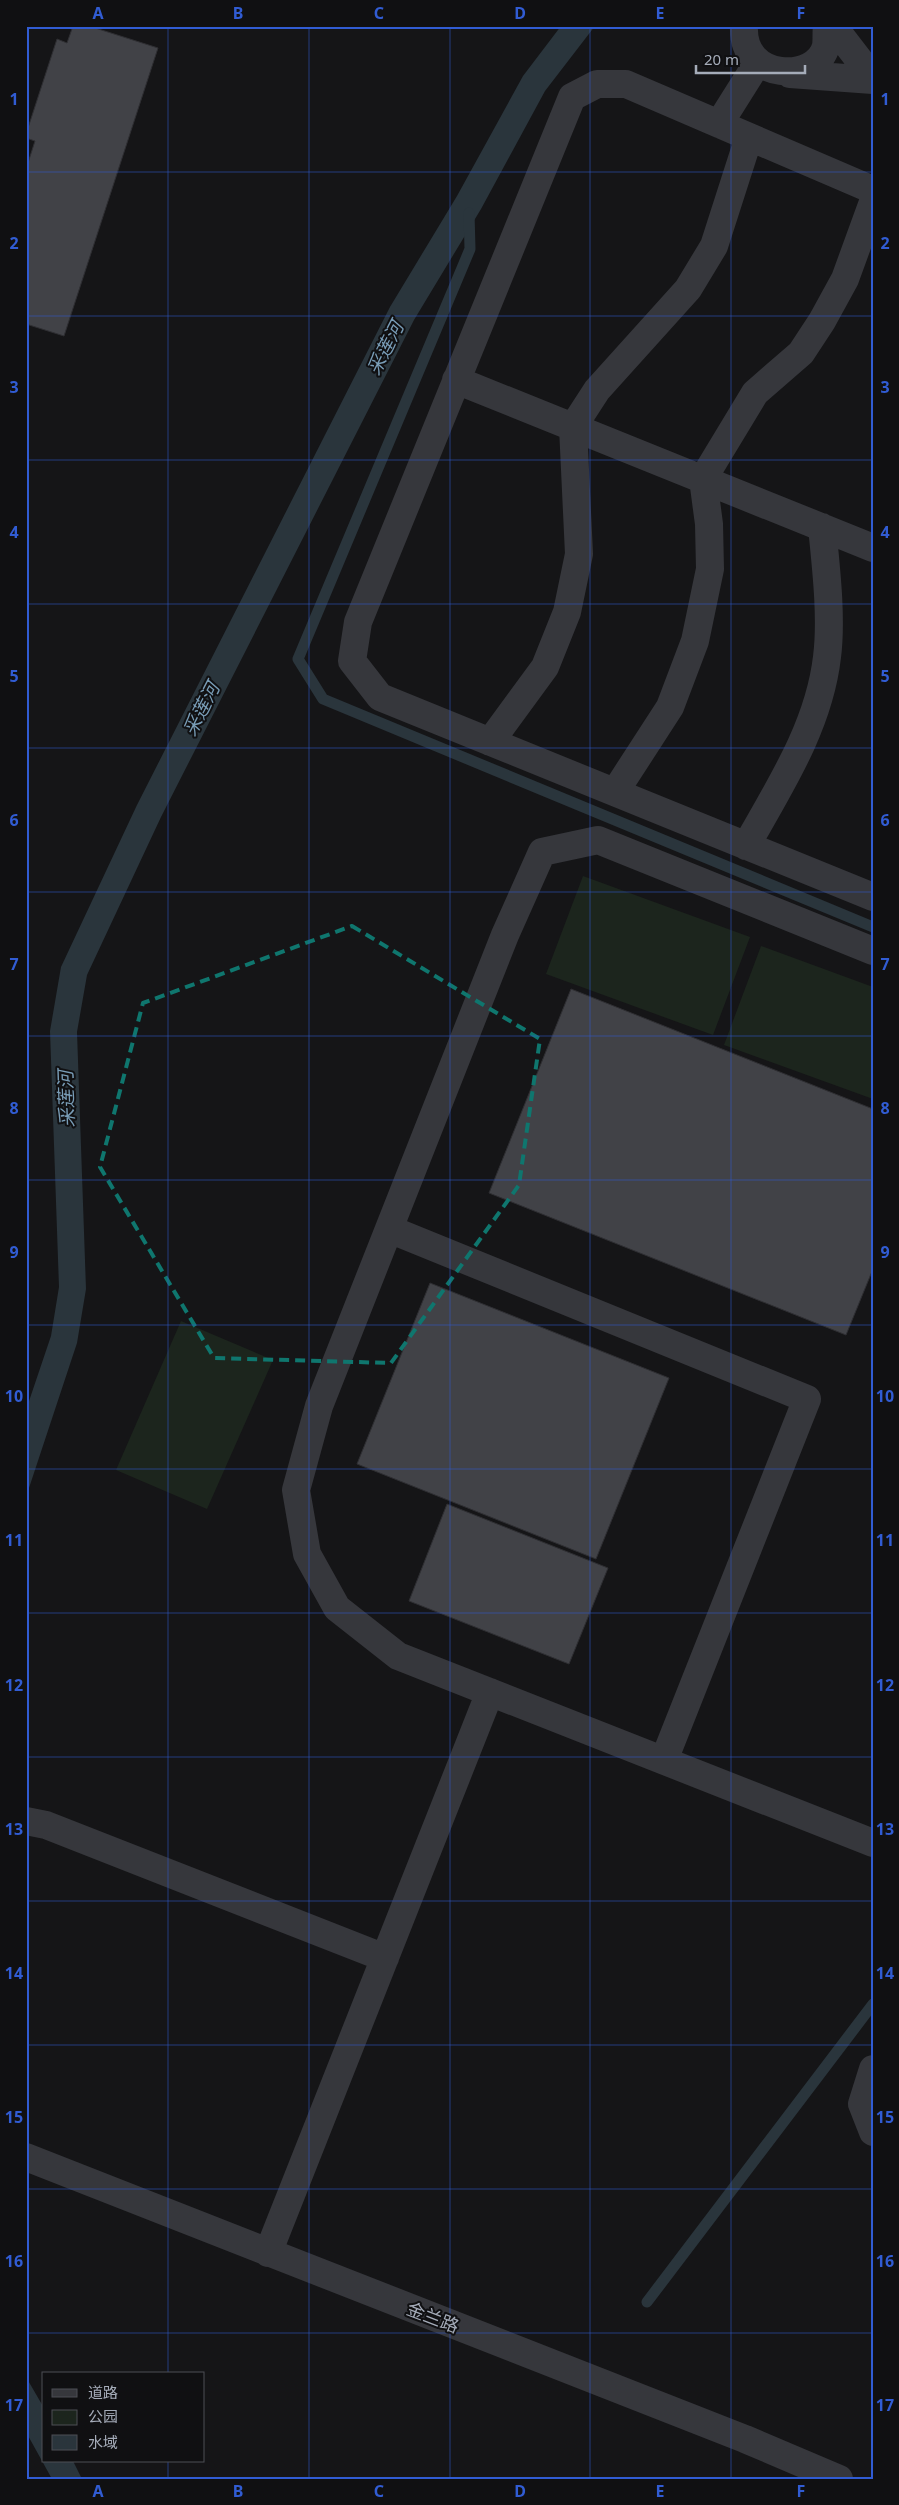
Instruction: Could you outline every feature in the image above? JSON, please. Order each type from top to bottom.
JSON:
[{"type":"street","points":[[744,26],[744,35],[748,49],[769,67],[873,79]]},
{"type":"street","points":[[719,124],[769,67],[809,66],[818,59],[826,47],[826,26]]},
{"type":"street","points":[[833,26],[873,79]]},
{"type":"street","points":[[869,889],[746,846],[380,697],[352,661],[358,622],[572,97],[597,84],[626,84],[873,190]]},
{"type":"street","points":[[490,742],[546,667],[567,612],[579,554],[573,427],[597,390],[688,289],[714,246],[749,137]]},
{"type":"street","points":[[615,792],[670,707],[695,641],[710,569],[709,524],[703,479],[755,393],[801,353],[822,321],[845,279],[873,202]]},
{"type":"street","points":[[456,380],[873,548]]},
{"type":"street","points":[[746,846],[786,775],[813,717],[827,657],[828,582],[822,527]]},
{"type":"street","points":[[873,952],[598,840],[542,852],[505,935],[319,1406],[296,1490],[307,1554],[337,1608],[398,1656],[873,1843]]},
{"type":"street","points":[[389,1229],[807,1400],[664,1760]]},
{"type":"street","points":[[268,2253],[490,1692]]},
{"type":"street","points":[[26,1820],[46,1826],[385,1958]]},
{"type":"street","points":[[873,2069],[862,2104],[873,2132]]},
{"type":"street","name":"金兰路","points":[[26,2157],[735,2435],[839,2479]]},
{"type":"highlighted area","points":[[352,926],[540,1039],[519,1185],[391,1363],[214,1358],[100,1167],[143,1003]]},
{"type":"green space","points":[[583,876],[750,937],[713,1035],[546,974]]},
{"type":"green space","points":[[761,946],[873,987],[873,1099],[724,1045]]},
{"type":"green space","points":[[181,1321],[273,1360],[207,1509],[116,1470]]},
{"type":"water","name":"采莲河","points":[[561,26],[595,26],[545,91],[481,209],[414,320],[161,817],[87,975],[77,1032],[86,1289],[77,1343],[26,1497],[26,1410],[51,1336],[59,1287],[50,1031],[61,967],[137,805],[390,307],[457,196],[523,76]]},
{"type":"water","points":[[26,2377],[42,2405],[42,2461],[26,2432]]},
{"type":"water","points":[[43,2462],[74,2462],[82,2479],[52,2479]]},
{"type":"building","points":[[73,26],[89,26],[158,48],[64,336],[26,324],[26,169],[35,141],[26,138],[26,134],[57,39],[67,43]]},
{"type":"building","points":[[571,989],[873,1109],[873,1269],[846,1335],[489,1193]]},
{"type":"building","points":[[430,1283],[669,1378],[596,1559],[357,1464]]},
{"type":"building","points":[[447,1504],[608,1568],[569,1664],[409,1601]]},
{"type":"waterway","points":[[469,213],[470,249],[298,659],[323,699],[873,927]]},
{"type":"waterway","points":[[647,2302],[873,2004]]}]
